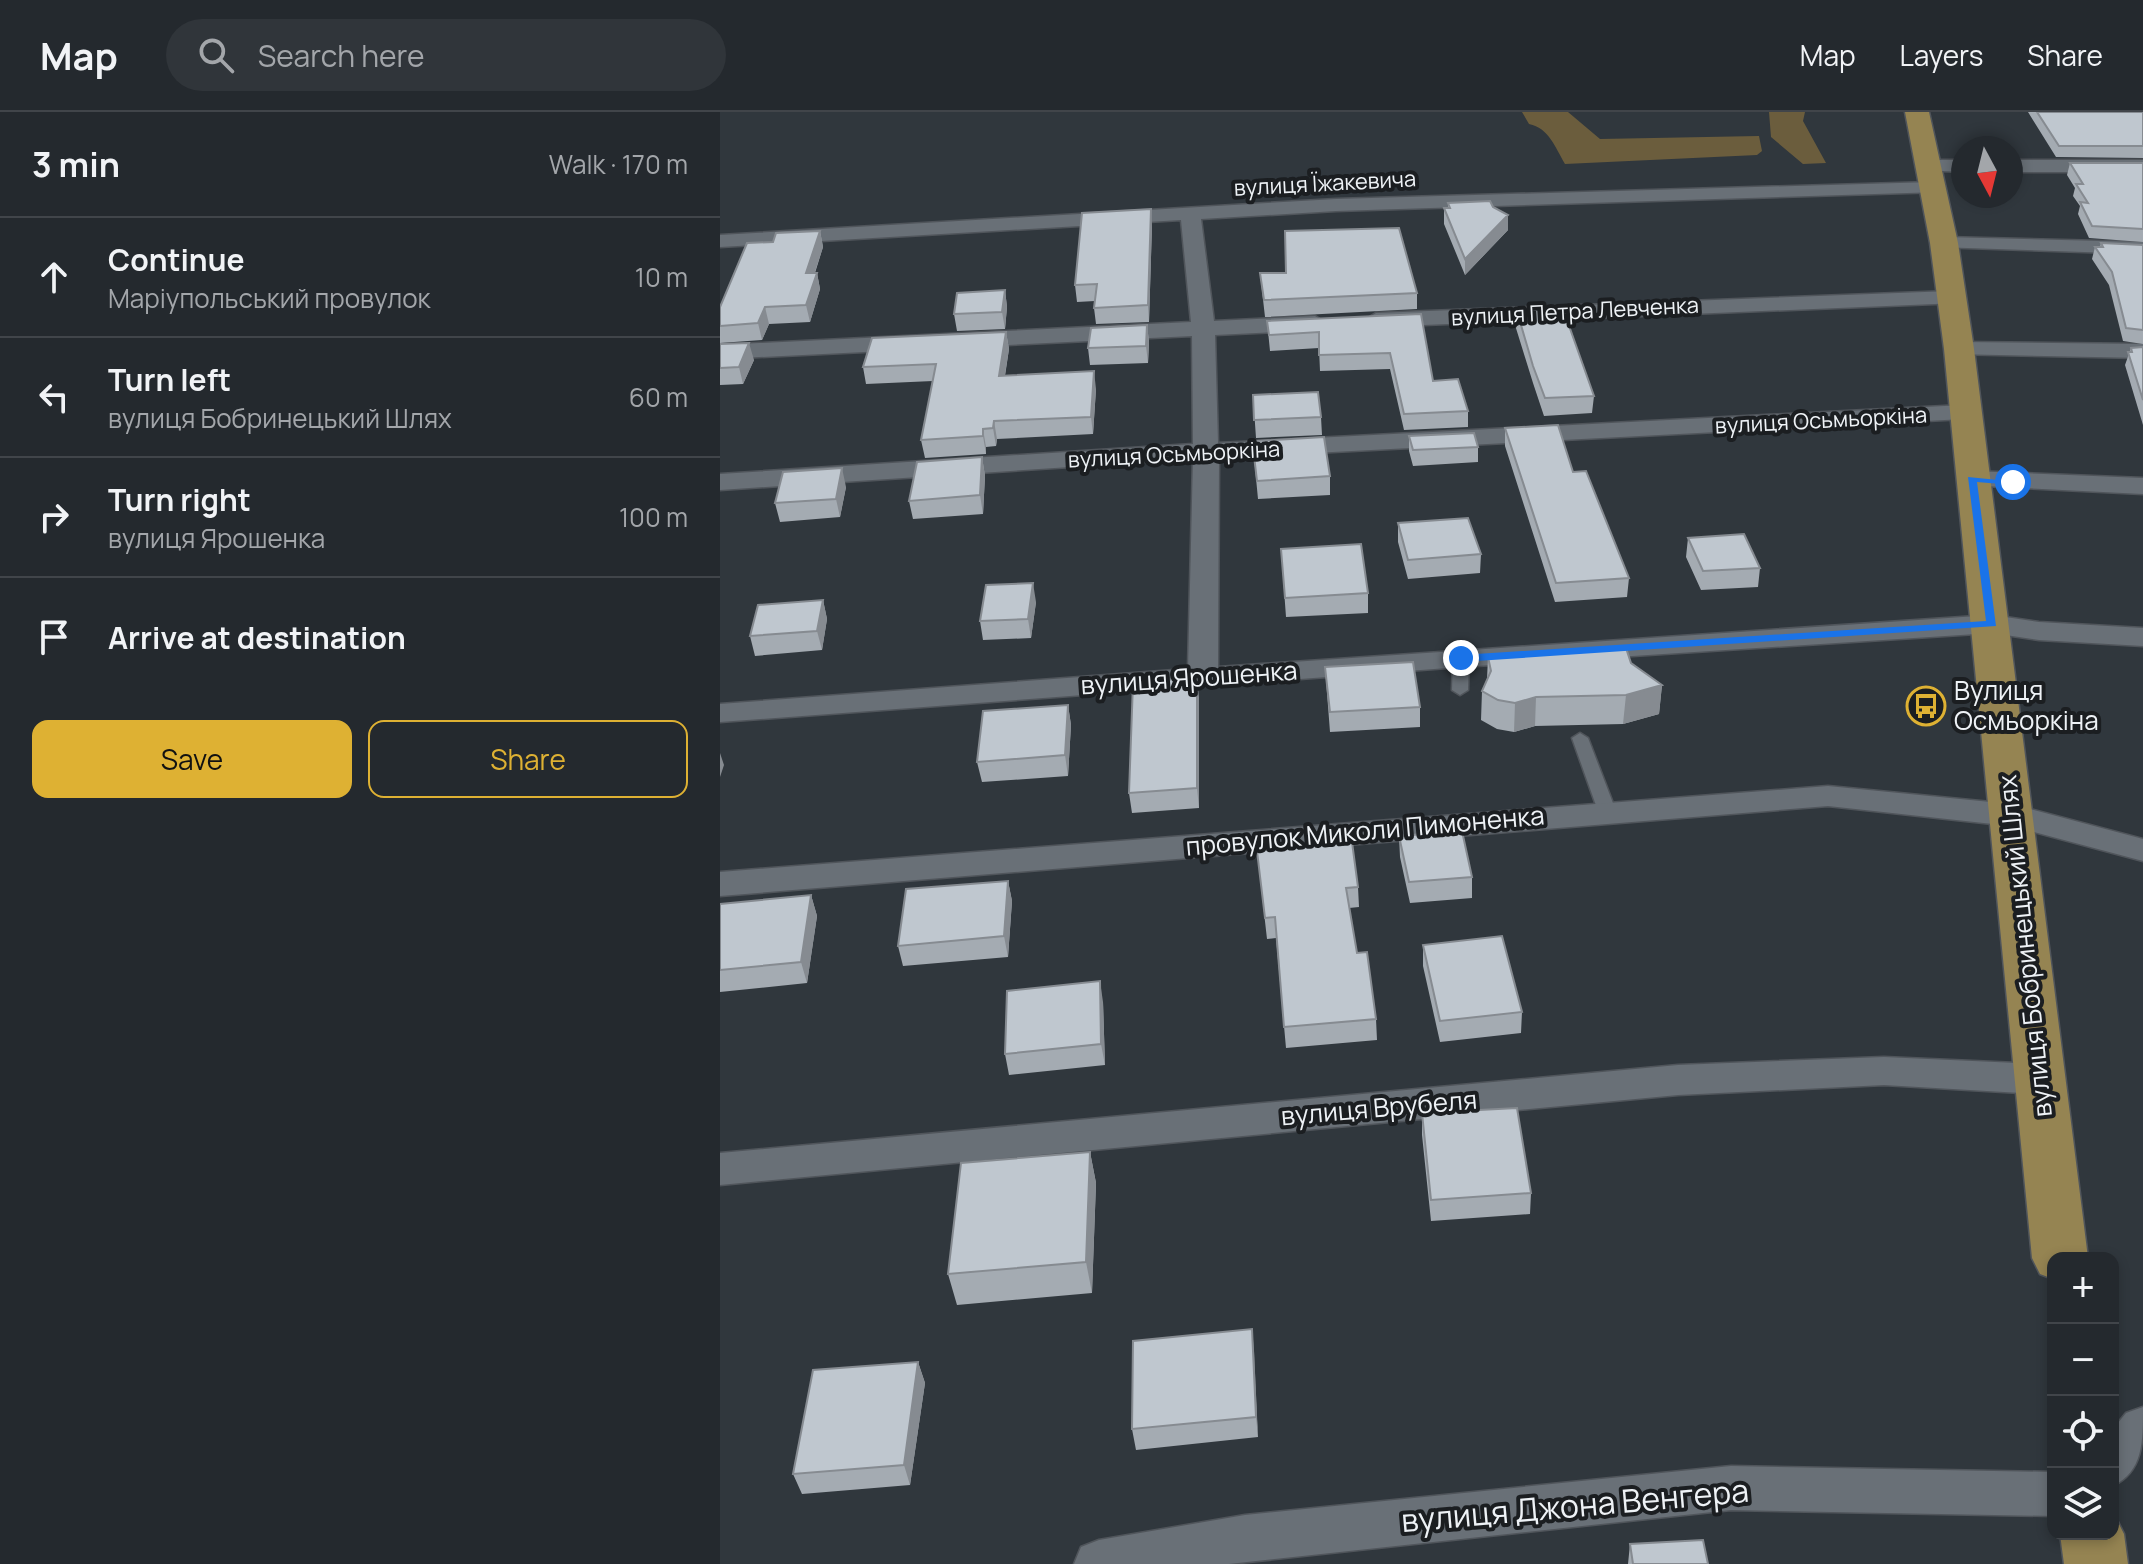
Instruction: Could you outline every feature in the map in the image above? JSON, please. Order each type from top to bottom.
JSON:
[{"type":"main road","name":"вулиця Бобринецький Шлях","points":[[1917,112],[1944,243],[1959,349],[1972,479],[1992,624],[2059,1252]]},
{"type":"main road","points":[[2093,1540],[2096,1564]]},
{"type":"street","points":[[2023,166],[2143,166]]},
{"type":"street","name":"вулиця Їжакевича","points":[[720,241],[1351,205],[1931,177],[1951,170]]},
{"type":"street","points":[[1190,214],[1203,328],[1206,451],[1203,677]]},
{"type":"street","points":[[1944,243],[2143,248]]},
{"type":"street","name":"вулиця Петра Левченка","points":[[720,352],[1762,303],[1951,298]]},
{"type":"street","points":[[1959,349],[2143,351]]},
{"type":"street","name":"вулиця Осьмьоркіна","points":[[720,482],[1206,451],[1964,412]]},
{"type":"street","points":[[1972,479],[2143,486]]},
{"type":"street","name":"вулиця Ярошенка","points":[[720,713],[1461,658],[1992,624],[2039,631],[2143,637]]},
{"type":"street","name":"провулок Миколи Пимоненка","points":[[720,884],[1607,811],[1828,796],[2011,815],[2143,850]]},
{"type":"street","name":"вулиця Врубеля","points":[[720,1169],[1678,1080],[1884,1071],[2039,1079]]},
{"type":"street","points":[[2119,1457],[2143,1428]]},
{"type":"street","name":"вулиця Джона Венгера","points":[[1099,1564],[1245,1538],[1731,1488],[2047,1494]]},
{"type":"lane","points":[[1460,690],[1461,658]]},
{"type":"lane","points":[[1580,738],[1607,811]]},
{"type":"shaded area","points":[[1522,112],[1568,112],[1600,139],[1759,136],[1762,151],[1757,155],[1565,164],[1547,134],[1529,124]]},
{"type":"shaded area","points":[[1769,112],[1805,112],[1803,121],[1826,163],[1803,164],[1771,137]]},
{"type":"building","points":[[2037,112],[2143,112],[2143,146],[2059,146]]},
{"type":"building","points":[[2070,163],[2143,163],[2143,229],[2092,226],[2080,202],[2088,203],[2076,184],[2083,184]]},
{"type":"building","points":[[1490,201],[1493,207],[1508,215],[1465,259],[1444,208],[1450,208],[1448,203]]},
{"type":"building","points":[[1151,209],[1148,305],[1094,308],[1097,284],[1075,285],[1082,213]]},
{"type":"building","points":[[1399,228],[1417,293],[1264,300],[1260,273],[1286,273],[1285,231]]},
{"type":"building","points":[[820,231],[806,273],[817,273],[806,305],[765,307],[758,323],[720,326],[720,307],[747,243],[773,242],[776,233]]},
{"type":"building","points":[[2101,243],[2143,245],[2143,330],[2126,328],[2112,272],[2095,247],[2103,247]]},
{"type":"building","points":[[1005,290],[1002,312],[954,314],[957,293]]},
{"type":"building","points":[[1562,306],[1594,396],[1545,398],[1533,366],[1516,308]]},
{"type":"building","points":[[1421,314],[1433,381],[1458,379],[1468,411],[1404,414],[1390,353],[1319,355],[1319,332],[1269,335],[1267,321]]},
{"type":"building","points":[[1147,325],[1146,346],[1088,348],[1091,328]]},
{"type":"building","points":[[1006,332],[999,376],[1094,371],[1091,417],[994,421],[993,428],[983,429],[983,436],[921,440],[936,364],[863,367],[872,338]]},
{"type":"building","points":[[749,343],[739,367],[720,368],[720,344]]},
{"type":"building","points":[[2143,347],[2143,400],[2128,352],[2132,352],[2131,348]]},
{"type":"building","points":[[1318,392],[1321,417],[1254,420],[1253,395]]},
{"type":"building","points":[[1558,425],[1573,472],[1586,471],[1629,578],[1556,583],[1505,428]]},
{"type":"building","points":[[1474,433],[1478,447],[1413,450],[1409,436]]},
{"type":"building","points":[[1324,437],[1330,476],[1257,481],[1253,447],[1256,441]]},
{"type":"building","points":[[982,457],[980,495],[909,501],[917,462]]},
{"type":"building","points":[[842,468],[836,499],[775,503],[783,472]]},
{"type":"building","points":[[1468,518],[1481,554],[1408,560],[1398,523]]},
{"type":"building","points":[[1744,534],[1760,568],[1703,571],[1688,538]]},
{"type":"building","points":[[1361,544],[1368,593],[1285,598],[1281,549]]},
{"type":"building","points":[[1033,583],[1028,619],[980,621],[986,585]]},
{"type":"building","points":[[823,600],[817,631],[750,636],[758,605]]},
{"type":"building","points":[[1626,648],[1631,663],[1662,685],[1626,695],[1536,697],[1515,703],[1498,700],[1482,691],[1491,671],[1488,657]]},
{"type":"building","points":[[1413,662],[1420,707],[1330,712],[1325,667]]},
{"type":"building","points":[[1197,677],[1197,788],[1129,793],[1133,683]]},
{"type":"building","points":[[1068,705],[1065,755],[977,762],[983,711]]},
{"type":"building","points":[[1462,831],[1472,877],[1409,882],[1399,836]]},
{"type":"building","points":[[1352,842],[1358,887],[1346,888],[1357,953],[1367,952],[1376,1019],[1284,1027],[1275,917],[1265,918],[1257,851]]},
{"type":"building","points":[[1008,881],[1004,936],[898,946],[906,889]]},
{"type":"building","points":[[811,895],[801,962],[720,970],[720,904]]},
{"type":"building","points":[[1502,936],[1522,1012],[1440,1021],[1423,945]]},
{"type":"building","points":[[1100,981],[1101,1044],[1005,1054],[1007,991]]},
{"type":"building","points":[[1517,1108],[1531,1193],[1431,1200],[1422,1113]]},
{"type":"building","points":[[1090,1152],[1086,1262],[948,1274],[961,1163]]},
{"type":"building","points":[[1252,1329],[1256,1417],[1132,1429],[1133,1341]]},
{"type":"building","points":[[918,1362],[904,1465],[793,1474],[813,1370]]},
{"type":"building","points":[[1703,1540],[1708,1564],[1633,1564],[1630,1544]]},
{"type":"place","name":"Вулиця Осмьоркіна","points":[[1926,706]]},
{"type":"route","points":[[1461,658],[1992,624],[1972,479],[2013,482]]}]
